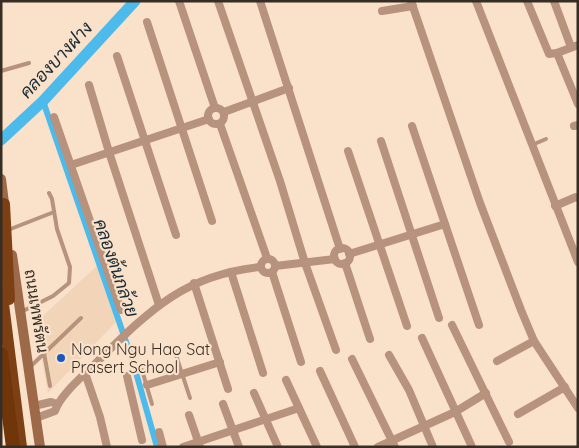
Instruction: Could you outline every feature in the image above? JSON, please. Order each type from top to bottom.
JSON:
[{"type":"highway","points":[[4,204],[6,357],[13,447]]},
{"type":"highway","name":"ถนนเทพรัตน","points":[[1,288],[6,357],[21,447]]},
{"type":"main road","name":"ถนนเทพรัตน","points":[[1,179],[40,447]]},
{"type":"street","points":[[179,1],[214,108]]},
{"type":"street","points":[[218,1],[280,182],[305,263],[336,350]]},
{"type":"street","points":[[260,1],[340,249]]},
{"type":"street","points":[[476,1],[578,262]]},
{"type":"street","points":[[526,1],[550,54],[574,46],[554,1]]},
{"type":"street","points":[[382,11],[412,4],[480,203],[513,292],[534,341],[578,408]]},
{"type":"street","points":[[146,22],[212,221]]},
{"type":"street","points":[[557,53],[578,104]]},
{"type":"street","points":[[117,56],[176,235]]},
{"type":"street","points":[[89,85],[159,305]]},
{"type":"street","points":[[224,112],[289,88]]},
{"type":"street","points":[[214,108],[220,108],[224,112],[224,120],[220,124],[212,123],[209,118],[210,111],[214,108]]},
{"type":"street","points":[[54,117],[121,310]]},
{"type":"street","points":[[71,165],[209,118]]},
{"type":"street","points":[[220,124],[267,258],[272,260],[301,362]]},
{"type":"street","points":[[412,126],[479,325]]},
{"type":"street","points":[[381,141],[439,318]]},
{"type":"street","points":[[348,151],[407,326]]},
{"type":"street","points":[[555,206],[576,197],[578,198]]},
{"type":"street","points":[[349,254],[380,246],[445,224]]},
{"type":"street","points":[[335,259],[340,264],[346,263],[349,260],[349,254],[346,250],[340,249]]},
{"type":"street","points":[[335,259],[336,252],[340,249]]},
{"type":"street","points":[[260,267],[262,260],[267,258]]},
{"type":"street","points":[[260,267],[265,273],[274,269],[335,259]]},
{"type":"street","points":[[346,263],[370,339]]},
{"type":"street","points":[[36,418],[55,411],[57,404],[85,374],[135,325],[159,305],[194,283],[231,272],[260,267]]},
{"type":"street","points":[[231,272],[263,373]]},
{"type":"street","points":[[194,283],[228,389]]},
{"type":"street","points":[[452,325],[509,442]]},
{"type":"street","points":[[422,338],[472,447]]},
{"type":"street","points":[[497,360],[534,341]]},
{"type":"street","points":[[389,356],[409,390],[433,447]]},
{"type":"street","points":[[352,359],[394,444]]},
{"type":"street","points":[[147,385],[220,362]]},
{"type":"street","points":[[320,371],[355,447]]},
{"type":"street","points":[[85,374],[100,417],[107,447]]},
{"type":"street","points":[[127,376],[142,440]]},
{"type":"street","points":[[286,380],[317,447]]},
{"type":"street","points":[[518,414],[565,387]]},
{"type":"street","points":[[254,393],[278,447]]},
{"type":"street","points":[[378,447],[394,444],[423,426],[455,412],[486,393]]},
{"type":"street","points":[[34,406],[50,402],[57,404]]},
{"type":"street","points":[[222,404],[238,447]]},
{"type":"street","points":[[183,447],[199,444],[232,430],[299,408]]},
{"type":"street","points":[[189,415],[199,444]]},
{"type":"street","points":[[159,432],[162,447]]},
{"type":"lane","points":[[1,71],[29,63]]},
{"type":"lane","points":[[532,145],[546,139]]},
{"type":"lane","points":[[20,312],[53,296],[69,284],[70,267],[57,229],[50,193]]},
{"type":"lane","points":[[8,230],[54,212]]},
{"type":"lane","points":[[29,368],[81,318]]},
{"type":"lane","points":[[174,349],[190,398]]},
{"type":"lane","points":[[44,353],[50,386]]},
{"type":"lane","points":[[142,370],[152,404]]},
{"type":"shaded area","name":"Nong Ngu Hao Sat Prasert School","points":[[98,265],[116,322],[48,393],[35,323]]},
{"type":"waterway","name":"คลองบางฝาง","points":[[1,140],[43,101],[135,1]]},
{"type":"waterway","name":"คลองต้นกล้วย","points":[[43,101],[133,362],[157,447]]},
{"type":"place","name":"Nong Ngu Hao Sat Prasert School","points":[[61,358]]}]
